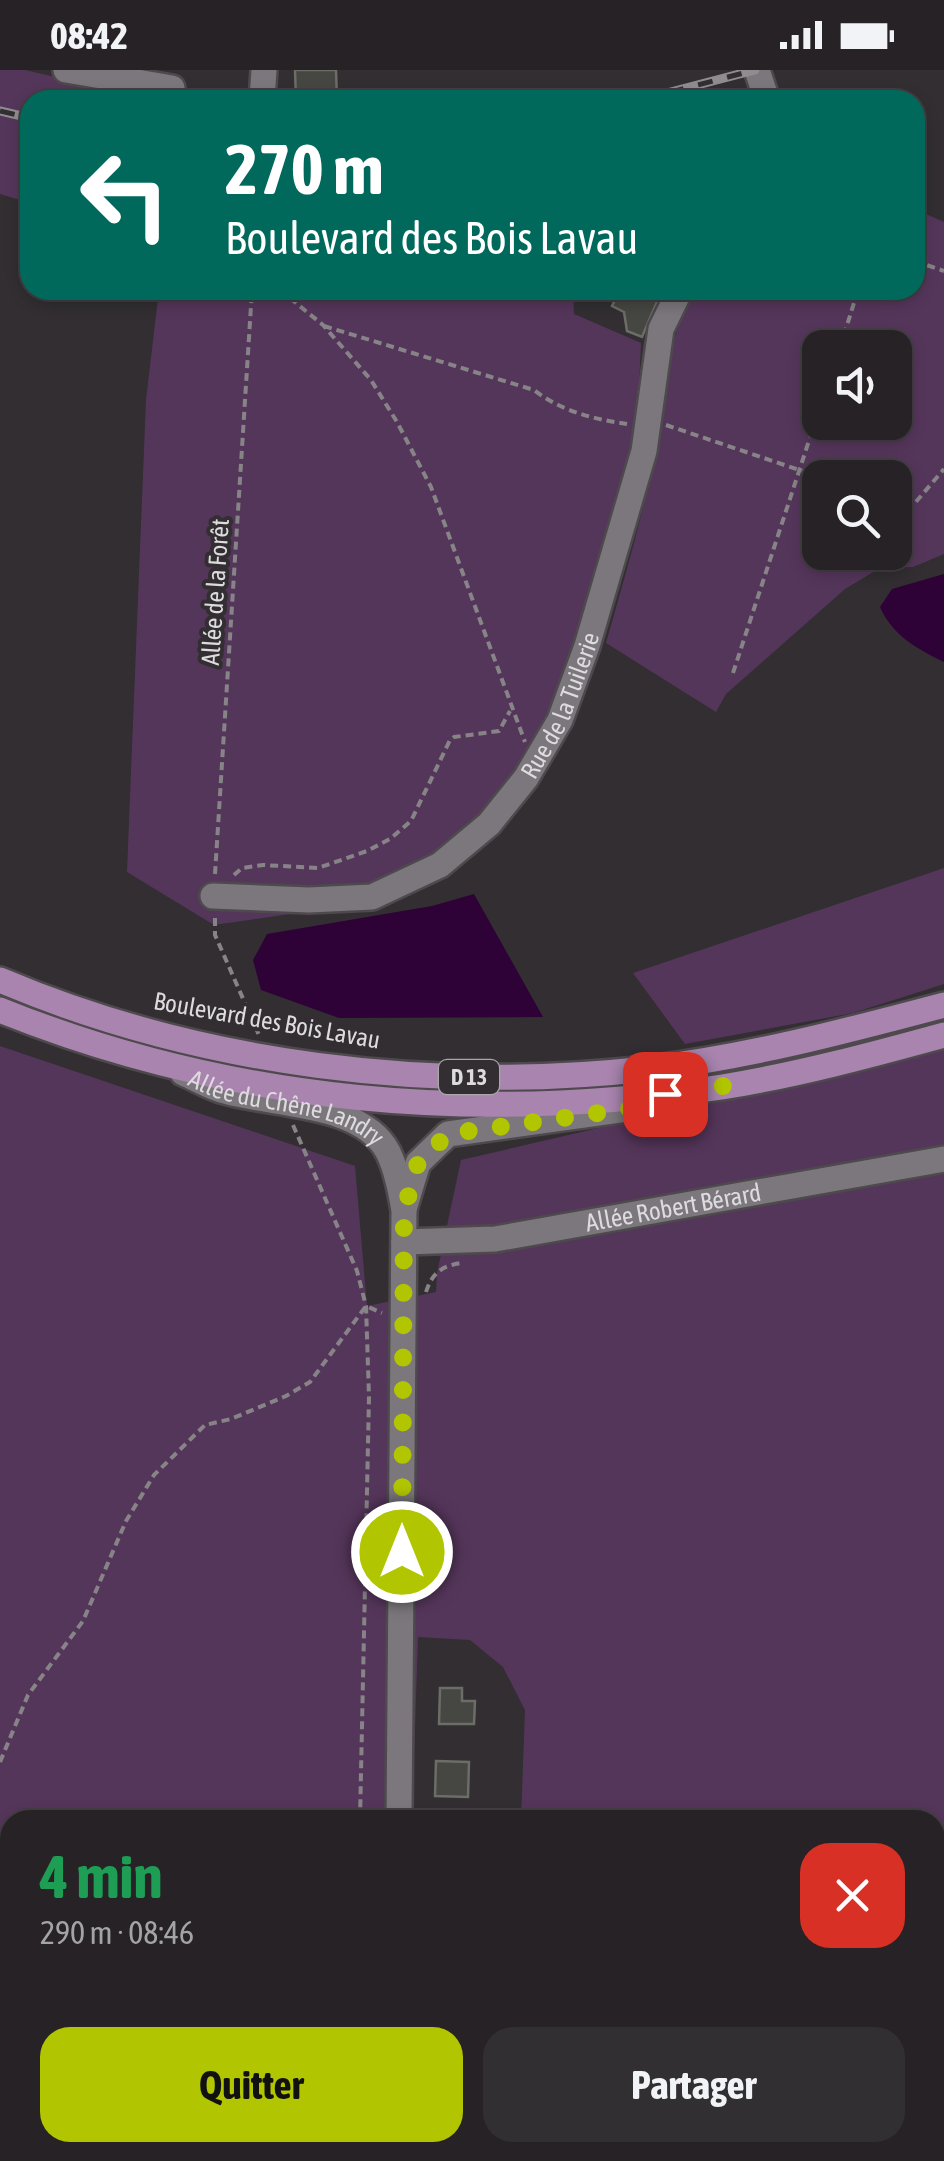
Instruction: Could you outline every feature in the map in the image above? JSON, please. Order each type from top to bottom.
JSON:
[{"type":"main road","name":"Boulevard des Bois Lavau","points":[[0,980],[131,1027],[234,1050],[338,1068],[470,1076],[647,1068],[763,1050],[944,1006]]},
{"type":"main road","name":"D 13","points":[[0,1010],[124,1055],[176,1069],[308,1092],[476,1106],[621,1098],[723,1086],[944,1035]]},
{"type":"street","points":[[66,70],[172,88]]},
{"type":"street","name":"Rue de la Tuilerie","points":[[213,896],[310,900],[372,897],[440,865],[489,824],[560,720],[587,646],[644,450],[661,329],[675,300]]},
{"type":"street","name":"Allée du Chêne Landry","points":[[176,1069],[219,1090],[334,1113],[370,1132],[386,1149],[400,1186],[404,1242],[399,1810]]},
{"type":"street","name":"Allée du Chêne Landry","points":[[404,1211],[418,1163],[448,1134],[677,1102],[723,1086]]},
{"type":"street","name":"Allée Robert Bérard","points":[[404,1242],[495,1239],[944,1160]]},
{"type":"path","name":"Allée de la Forêt","points":[[251,300],[213,896],[216,935],[261,1039]]},
{"type":"path","points":[[292,300],[323,325],[371,380],[431,487],[522,739],[539,755]]},
{"type":"path","points":[[846,330],[855,300]]},
{"type":"path","points":[[323,325],[534,390],[580,415],[628,424],[660,423],[801,469]]},
{"type":"path","points":[[733,674],[801,469],[806,440]]},
{"type":"path","points":[[912,506],[944,469]]},
{"type":"path","points":[[213,896],[242,868],[318,868],[390,839],[411,821],[450,740],[499,731],[511,710]]},
{"type":"path","points":[[287,1111],[357,1270],[366,1306],[369,1396],[360,1810]]},
{"type":"path","points":[[366,1306],[379,1313],[403,1313]]},
{"type":"path","points":[[0,1762],[28,1695],[82,1621],[126,1522],[154,1475],[206,1425],[267,1404],[310,1382],[366,1306]]},
{"type":"shaded area","points":[[0,70],[25,70],[112,90],[20,90],[20,200],[0,194]]},
{"type":"shaded area","points":[[925,213],[944,222],[944,554],[912,567],[912,460],[802,460],[802,570],[877,570],[845,589],[726,694],[716,712],[606,643],[653,465],[678,326],[689,300],[925,300]]},
{"type":"shaded area","points":[[158,300],[573,300],[574,314],[641,343],[636,451],[533,769],[394,899],[214,925],[127,872],[146,400]]},
{"type":"shaded area","points":[[944,574],[944,662],[898,633],[880,607],[892,589]]},
{"type":"shaded area","points":[[944,868],[944,984],[853,1013],[685,1044],[633,973]]},
{"type":"shaded area","points":[[474,894],[543,1017],[339,1018],[261,990],[253,960],[267,934],[432,906]]},
{"type":"shaded area","points":[[0,1046],[355,1166],[367,1306],[436,1292],[461,1160],[944,1048],[944,1810],[521,1810],[525,1710],[503,1667],[470,1640],[418,1637],[412,1810],[0,1810]]},
{"type":"building","points":[[295,70],[336,70],[337,90],[296,90]]},
{"type":"building","points":[[615,300],[658,300],[642,337],[627,331],[624,312],[612,306]]},
{"type":"building","points":[[440,1688],[462,1688],[462,1701],[475,1701],[474,1724],[439,1724]]},
{"type":"building","points":[[436,1761],[469,1762],[468,1797],[435,1796]]},
{"type":"railway","points":[[678,90],[755,70]]},
{"type":"railway","points":[[0,111],[20,116]]},
{"type":"route","points":[[402,1552],[404,1211],[418,1163],[448,1134],[677,1102],[723,1086],[665,1094]]}]
